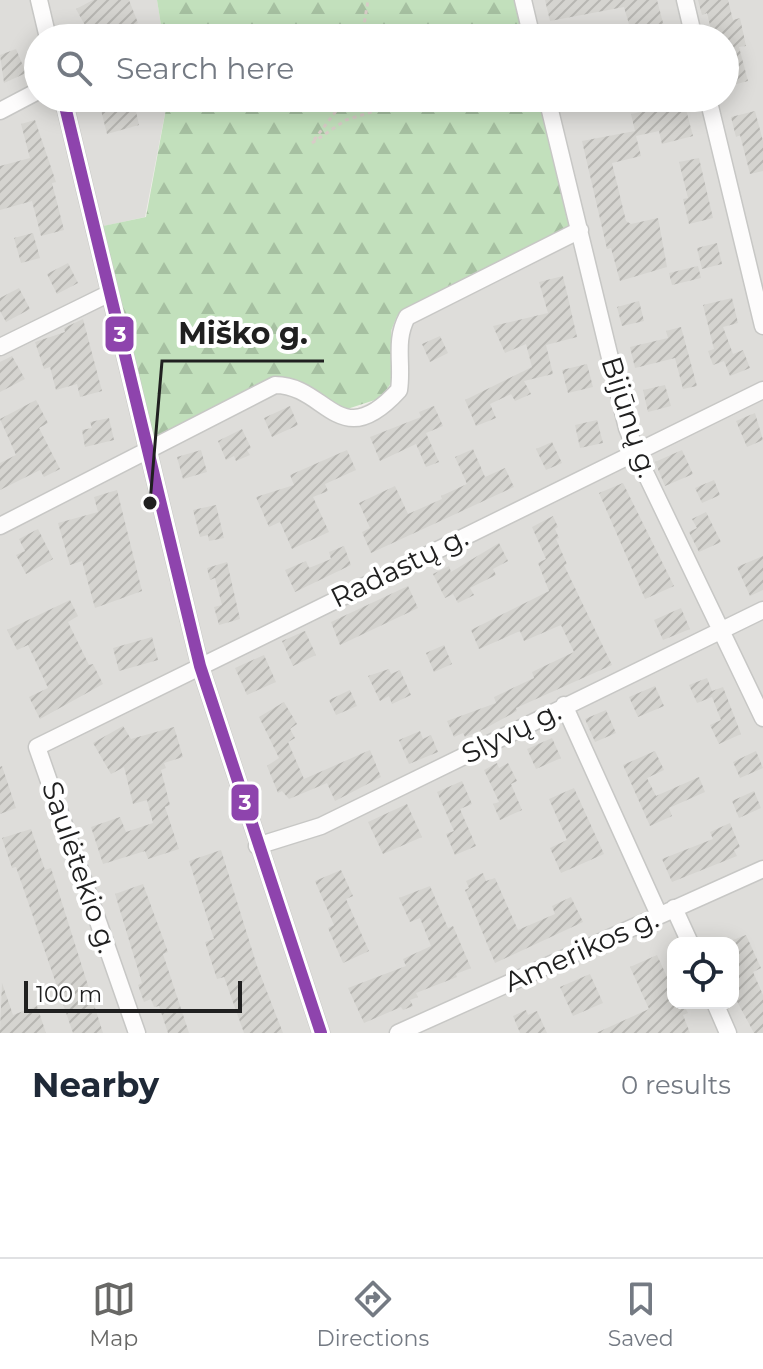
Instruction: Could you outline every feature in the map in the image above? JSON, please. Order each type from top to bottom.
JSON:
[{"type":"street","points":[[39,0],[45,24]]},
{"type":"street","points":[[523,0],[529,24]]},
{"type":"street","points":[[685,0],[691,24]]},
{"type":"street","points":[[0,111],[24,98]]},
{"type":"street","points":[[66,112],[200,666],[321,1033]]},
{"type":"street","name":"Bijūnų g.","points":[[550,112],[618,398],[635,450],[763,718]]},
{"type":"street","points":[[711,112],[763,326]]},
{"type":"street","points":[[0,526],[275,385],[289,385],[343,418],[373,410],[399,390],[402,373],[398,340],[407,317],[580,230]]},
{"type":"street","points":[[0,347],[110,293]]},
{"type":"street","name":"Radastų g.","points":[[37,747],[635,450],[763,390]]},
{"type":"street","name":"Slyvų g.","points":[[257,846],[321,826],[763,610]]},
{"type":"street","points":[[564,705],[667,911],[686,937]]},
{"type":"street","name":"Saulėtekio g.","points":[[37,747],[137,1033]]},
{"type":"street","name":"Amerikos g.","points":[[398,1033],[763,869]]},
{"type":"street","points":[[718,1009],[728,1033]]},
{"type":"path","points":[[364,24],[368,0]]},
{"type":"path","points":[[335,112],[312,143],[346,120],[371,112]]},
{"type":"shaded area","points":[[0,0],[157,0],[161,24],[24,24],[24,112],[165,112],[145,217],[104,226],[152,439],[274,376],[291,380],[353,410],[381,398],[395,377],[391,331],[397,316],[572,227],[543,112],[739,112],[739,24],[522,24],[516,0],[763,0],[763,1033],[0,1033]]},
{"type":"green space","points":[[157,0],[516,0],[522,24],[161,24]]},
{"type":"green space","points":[[165,112],[543,112],[572,227],[397,316],[391,331],[395,377],[381,398],[341,411],[291,380],[274,376],[152,439],[103,226],[146,217]]},
{"type":"building","points":[[93,0],[129,0],[138,23],[84,24],[76,9]]},
{"type":"building","points":[[545,0],[657,0],[663,24],[629,24],[624,7],[550,21]]},
{"type":"building","points":[[698,0],[728,0],[733,20],[740,18],[746,46],[739,47],[739,24],[710,24],[707,13],[702,15]]},
{"type":"building","points":[[739,47],[748,81],[739,83]]},
{"type":"building","points":[[16,49],[24,74],[4,83],[0,55]]},
{"type":"building","points":[[755,111],[763,141],[763,171],[750,174],[740,135],[736,137],[731,117]]},
{"type":"building","points":[[102,112],[136,112],[139,125],[107,134]]},
{"type":"building","points":[[687,112],[693,136],[662,144],[659,131],[636,136],[641,156],[612,163],[626,221],[631,224],[658,218],[667,267],[620,281],[611,248],[607,249],[582,141],[635,131],[631,114]]},
{"type":"building","points":[[35,120],[56,182],[52,183],[64,230],[41,236],[32,201],[0,210],[0,166],[30,158],[21,124]]},
{"type":"building","points":[[699,158],[713,218],[689,224],[683,199],[688,198],[679,162]]},
{"type":"building","points":[[33,233],[40,258],[21,263],[14,238]]},
{"type":"building","points":[[717,243],[722,264],[702,269],[697,248]]},
{"type":"building","points":[[68,263],[78,283],[57,294],[47,274]]},
{"type":"building","points":[[698,266],[701,278],[672,285],[669,273]]},
{"type":"building","points":[[563,276],[577,337],[546,345],[553,374],[524,381],[531,394],[515,401],[511,394],[490,404],[496,418],[476,426],[465,400],[532,367],[526,344],[505,353],[493,326],[548,313],[539,282]]},
{"type":"building","points":[[19,288],[30,309],[6,322],[0,311],[0,298]]},
{"type":"building","points":[[732,298],[738,323],[723,327],[733,354],[743,350],[750,368],[730,376],[724,361],[713,365],[708,351],[714,349],[703,305]]},
{"type":"building","points":[[639,301],[644,321],[622,326],[617,307]]},
{"type":"building","points":[[83,319],[102,391],[80,397],[77,384],[56,390],[50,367],[44,369],[35,342],[65,332],[64,328]]},
{"type":"building","points":[[681,327],[697,386],[683,389],[675,358],[635,368],[630,347],[668,338],[666,331]]},
{"type":"building","points":[[440,336],[448,353],[430,362],[422,344]]},
{"type":"building","points":[[12,356],[25,379],[0,392],[0,362]]},
{"type":"building","points":[[587,364],[593,387],[568,393],[562,370]]},
{"type":"building","points":[[665,385],[671,406],[648,412],[643,390]]},
{"type":"building","points":[[36,400],[48,423],[39,428],[60,469],[44,477],[40,470],[0,490],[0,463],[16,455],[0,419]]},
{"type":"building","points":[[290,406],[298,425],[272,437],[264,418]]},
{"type":"building","points":[[434,406],[443,426],[426,433],[439,462],[426,467],[416,444],[380,461],[370,437],[421,417],[419,412]]},
{"type":"building","points":[[755,413],[763,440],[747,447],[736,421]]},
{"type":"building","points":[[109,418],[114,440],[85,447],[82,430],[92,428],[90,422]]},
{"type":"building","points":[[597,420],[603,443],[580,448],[575,425]]},
{"type":"building","points":[[242,429],[251,448],[247,450],[250,455],[236,461],[234,456],[226,460],[218,441]]},
{"type":"building","points":[[552,442],[562,463],[546,470],[536,449]]},
{"type":"building","points":[[473,449],[485,477],[505,468],[514,487],[371,553],[362,532],[370,528],[359,503],[395,486],[408,514],[442,499],[441,496],[467,484],[455,457]]},
{"type":"building","points":[[201,450],[207,472],[183,479],[177,457]]},
{"type":"building","points":[[347,450],[356,470],[325,484],[328,491],[313,497],[329,532],[292,549],[280,522],[269,527],[256,497],[294,485],[290,475]]},
{"type":"building","points":[[682,450],[693,474],[665,486],[655,462]]},
{"type":"building","points":[[714,480],[720,495],[702,503],[695,488]]},
{"type":"building","points":[[623,483],[674,586],[645,599],[599,493]]},
{"type":"building","points":[[117,490],[142,591],[95,608],[82,561],[70,565],[58,523],[98,512],[94,497]]},
{"type":"building","points":[[216,505],[224,538],[209,541],[208,535],[200,537],[193,510]]},
{"type":"building","points":[[706,512],[721,542],[699,552],[689,532],[697,528],[692,519]]},
{"type":"building","points":[[553,516],[558,527],[555,529],[559,538],[556,539],[567,564],[564,565],[612,665],[516,708],[517,711],[484,729],[465,737],[463,733],[454,737],[447,721],[496,703],[494,697],[534,678],[532,672],[574,652],[561,625],[524,641],[520,631],[479,649],[471,630],[549,591],[538,563],[546,559],[532,527]]},
{"type":"building","points":[[38,529],[53,559],[26,574],[16,555],[25,551],[19,539]]},
{"type":"building","points":[[499,543],[508,561],[493,569],[496,575],[470,588],[474,595],[458,603],[453,594],[445,598],[433,574],[449,566],[451,572]]},
{"type":"building","points":[[344,546],[351,565],[295,592],[285,570],[306,561],[309,568],[331,559],[329,552]]},
{"type":"building","points":[[763,556],[763,590],[750,596],[737,567]]},
{"type":"building","points":[[227,562],[240,619],[219,625],[214,607],[222,605],[215,578],[210,580],[207,568]]},
{"type":"building","points":[[408,586],[418,608],[340,645],[331,622]]},
{"type":"building","points":[[70,600],[78,616],[68,622],[89,665],[93,664],[103,684],[40,719],[29,697],[48,688],[28,645],[17,650],[7,630]]},
{"type":"building","points":[[681,608],[690,629],[663,640],[654,620]]},
{"type":"building","points":[[305,631],[316,655],[293,666],[282,641]]},
{"type":"building","points":[[152,637],[158,660],[119,671],[113,648]]},
{"type":"building","points":[[444,645],[452,664],[434,672],[426,653]]},
{"type":"building","points":[[264,655],[276,682],[247,695],[235,668]]},
{"type":"building","points":[[389,669],[391,674],[400,670],[411,695],[392,704],[389,696],[380,701],[368,676]]},
{"type":"building","points":[[707,678],[712,691],[723,687],[741,734],[719,744],[710,725],[721,720],[712,697],[697,703],[689,685]]},
{"type":"building","points":[[655,686],[664,706],[638,717],[629,697]]},
{"type":"building","points":[[350,690],[357,706],[336,715],[329,700]]},
{"type":"building","points":[[284,702],[297,724],[290,729],[295,738],[288,742],[304,779],[370,750],[381,777],[335,801],[327,783],[289,799],[282,791],[278,793],[267,766],[279,758],[259,717]]},
{"type":"building","points":[[606,710],[616,733],[595,742],[585,719]]},
{"type":"building","points":[[123,726],[131,739],[174,727],[183,757],[164,763],[166,768],[161,770],[170,805],[165,807],[179,849],[148,859],[145,851],[103,864],[91,827],[120,817],[126,832],[153,823],[147,800],[133,804],[124,767],[111,774],[93,743]]},
{"type":"building","points":[[420,731],[423,739],[431,735],[438,752],[409,764],[399,740]]},
{"type":"building","points":[[552,738],[561,758],[536,769],[527,749]]},
{"type":"building","points":[[655,751],[664,770],[647,778],[656,796],[699,777],[705,792],[669,808],[672,816],[650,826],[623,765]]},
{"type":"building","points":[[756,751],[763,768],[740,778],[733,762]]},
{"type":"building","points":[[497,763],[499,768],[508,763],[517,781],[511,784],[522,810],[500,820],[493,804],[499,802],[484,770]]},
{"type":"building","points":[[0,767],[16,808],[0,814]]},
{"type":"building","points":[[462,781],[472,804],[460,809],[476,846],[455,855],[446,834],[454,831],[437,792]]},
{"type":"building","points":[[574,788],[604,854],[561,873],[550,848],[567,840],[549,799]]},
{"type":"building","points":[[754,791],[761,808],[739,818],[732,801]]},
{"type":"building","points":[[407,804],[422,837],[383,854],[368,822]]},
{"type":"building","points":[[730,823],[740,847],[734,850],[737,856],[672,882],[662,859],[713,839],[710,832]]},
{"type":"building","points":[[31,829],[45,870],[51,868],[103,1033],[73,1033],[16,867],[12,868],[2,838]]},
{"type":"building","points":[[221,850],[257,966],[283,1033],[244,1033],[224,977],[217,979],[205,942],[214,939],[189,861]]},
{"type":"building","points":[[341,870],[353,896],[346,899],[369,951],[343,963],[328,928],[334,925],[315,881]]},
{"type":"building","points":[[483,873],[486,881],[495,878],[518,930],[555,914],[552,906],[571,897],[583,922],[495,963],[465,890],[469,888],[466,881]]},
{"type":"building","points":[[143,884],[168,952],[163,954],[189,1033],[168,1033],[159,1006],[154,1007],[151,999],[144,1002],[138,985],[142,983],[115,894]]},
{"type":"building","points":[[430,886],[448,928],[453,926],[471,968],[456,974],[457,977],[416,993],[418,997],[410,1000],[413,1006],[403,1010],[401,1007],[364,1023],[348,988],[406,966],[403,959],[431,946],[420,918],[410,922],[399,898]]},
{"type":"building","points":[[746,935],[761,968],[753,972],[763,995],[763,1033],[754,1033],[739,1005],[739,938]]},
{"type":"building","points":[[657,955],[667,977],[667,1009],[686,1009],[688,1013],[683,1015],[690,1033],[596,1033],[649,1009],[630,967]]},
{"type":"building","points":[[590,974],[603,1003],[573,1016],[560,987]]},
{"type":"building","points":[[2,983],[13,1015],[37,1006],[46,1033],[0,1033]]},
{"type":"building","points":[[526,1010],[528,1015],[537,1011],[547,1033],[520,1033],[513,1016]]},
{"type":"transit line","name":"3","points":[[66,112],[200,666],[321,1033]]},
{"type":"place","name":"Miško g.","points":[[150,503]]}]
